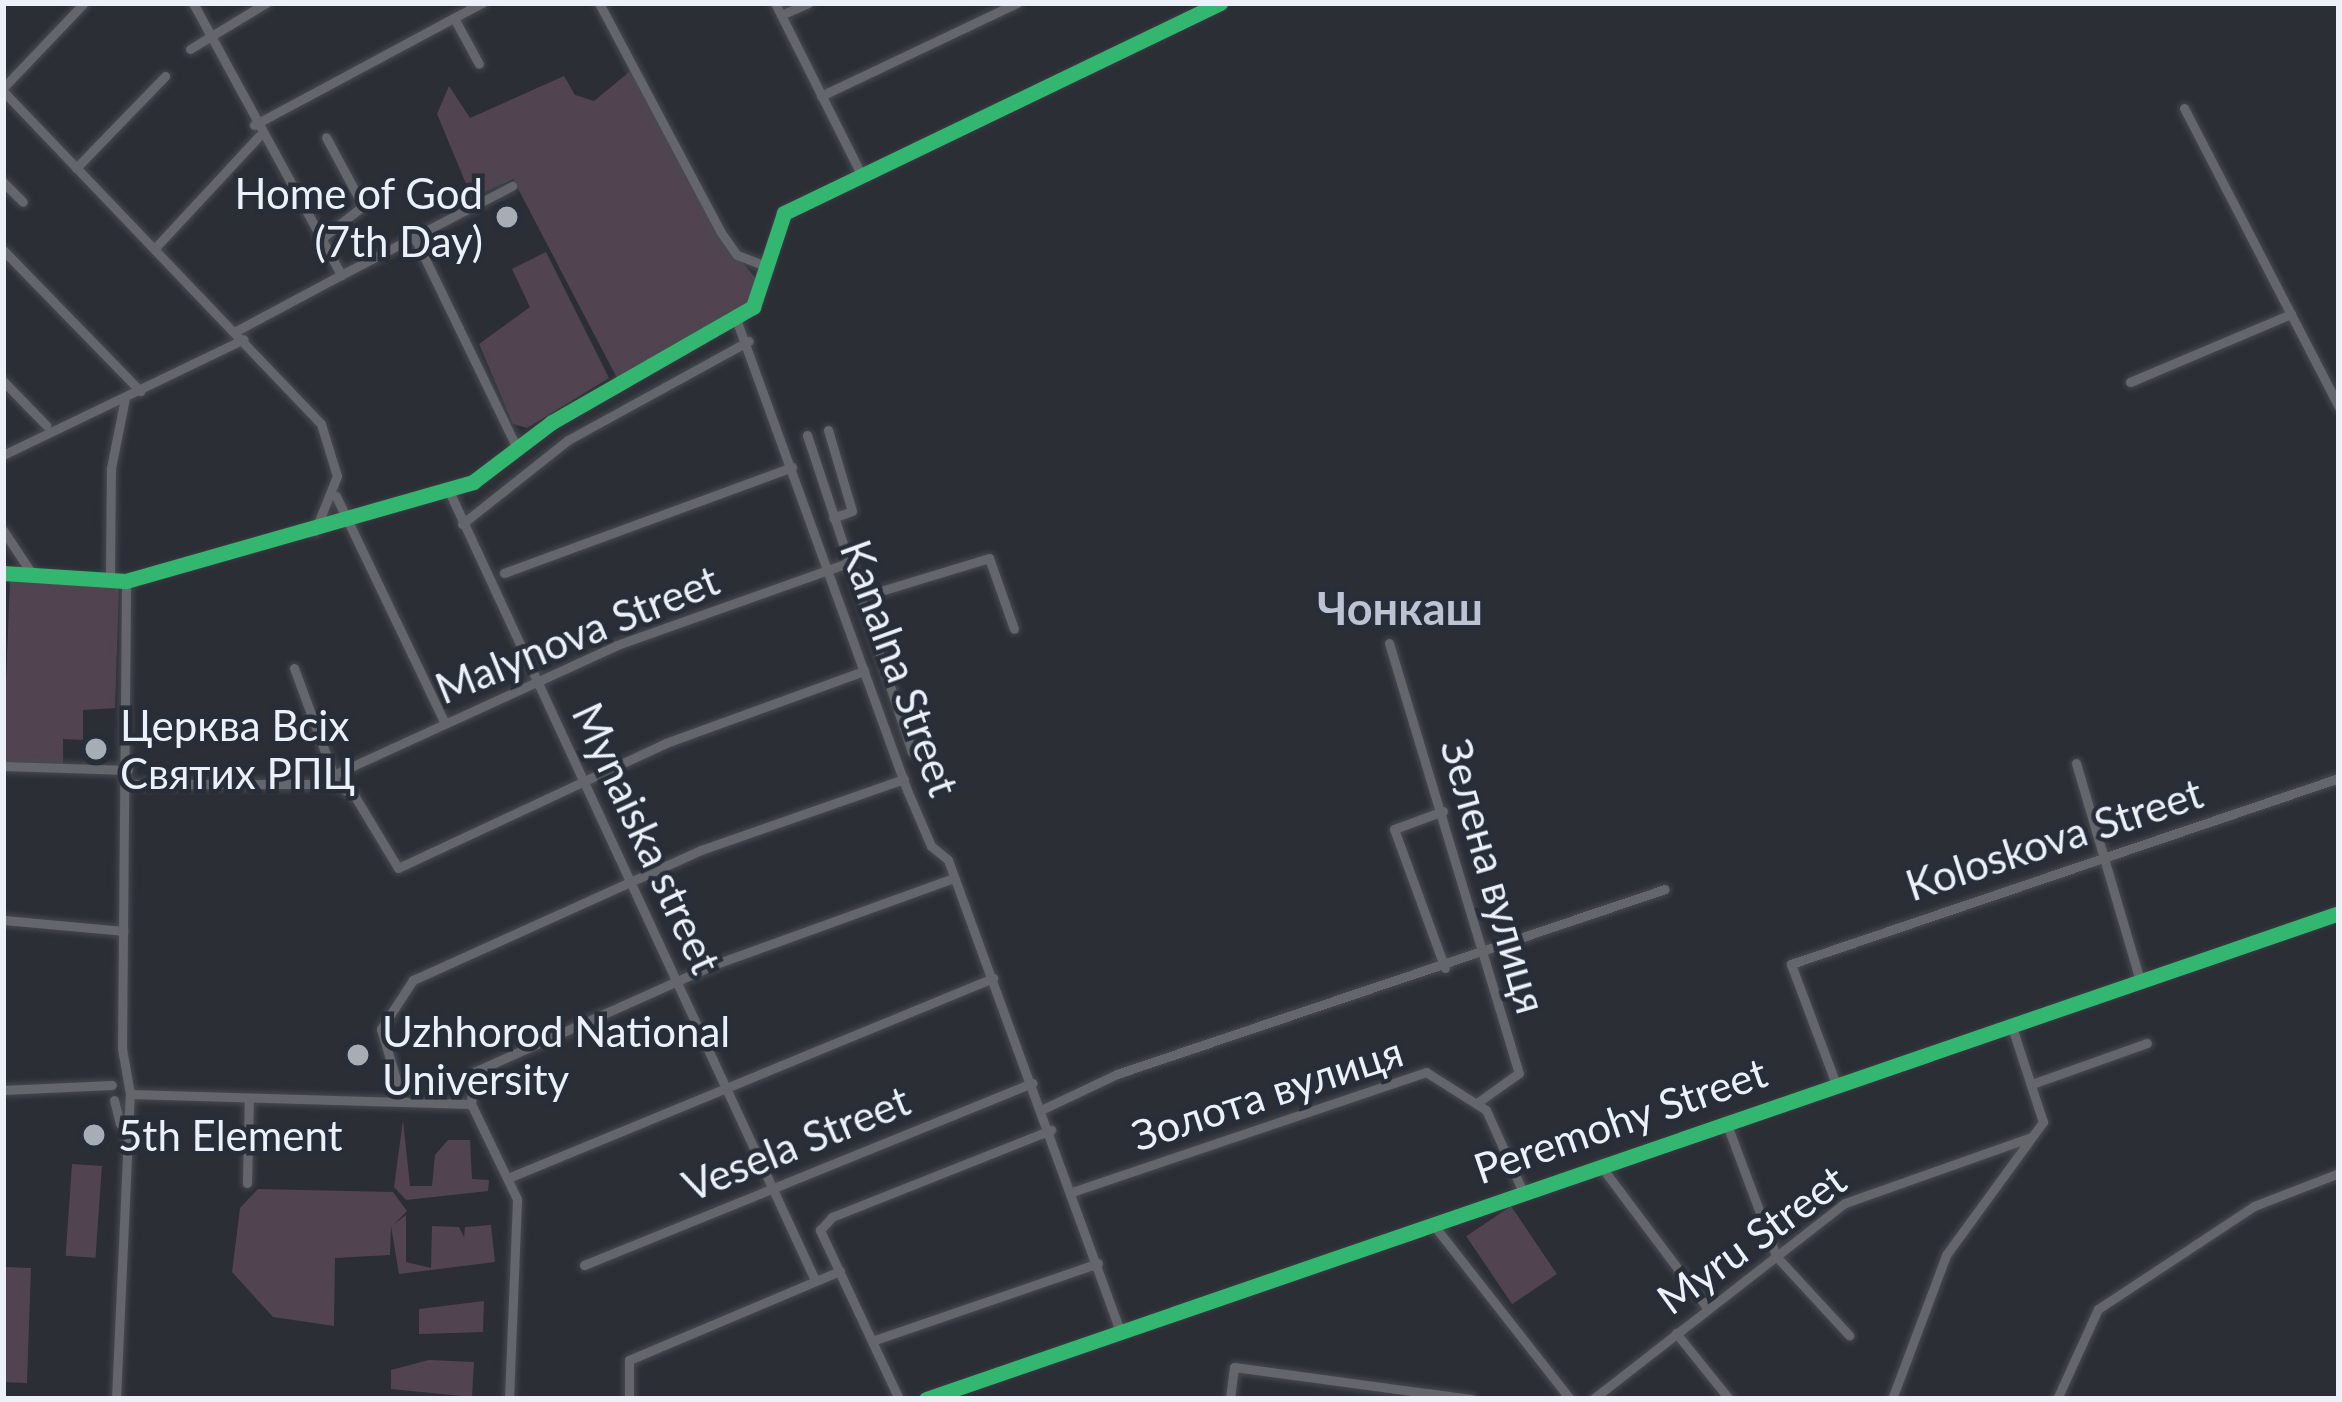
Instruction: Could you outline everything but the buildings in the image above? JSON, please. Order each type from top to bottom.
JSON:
[{"type":"street","points":[[84,3],[3,89],[321,424],[335,456],[336,496],[445,723]]},
{"type":"street","points":[[193,3],[213,33],[257,130],[341,275]]},
{"type":"street","points":[[190,50],[266,3]]},
{"type":"street","points":[[155,248],[257,130],[482,3]]},
{"type":"street","points":[[599,3],[720,231],[737,255],[763,266]]},
{"type":"street","points":[[775,3],[861,174]]},
{"type":"street","points":[[781,15],[808,3]]},
{"type":"street","points":[[821,96],[1017,3]]},
{"type":"street","points":[[3,572],[110,574],[126,581],[348,524],[448,489],[736,319],[758,301],[777,218],[1220,3]]},
{"type":"street","points":[[454,18],[478,64]]},
{"type":"street","points":[[76,168],[165,76]]},
{"type":"street","points":[[2184,108],[2339,407]]},
{"type":"street","points":[[322,238],[363,206],[326,137]]},
{"type":"street","points":[[3,182],[22,202]]},
{"type":"street","points":[[3,455],[140,392],[341,275],[512,186]]},
{"type":"street","points":[[415,238],[517,448]]},
{"type":"street","points":[[3,250],[140,392]]},
{"type":"street","points":[[2130,382],[2291,314]]},
{"type":"street","name":"Kanalna Street","points":[[736,319],[749,341],[904,778],[953,878],[1051,1130],[1120,1331]]},
{"type":"street","points":[[462,524],[568,440],[749,341]]},
{"type":"street","points":[[3,381],[46,425]]},
{"type":"street","points":[[110,574],[111,468],[124,398]]},
{"type":"street","points":[[828,430],[852,511],[832,518]]},
{"type":"street","points":[[806,435],[912,752]]},
{"type":"street","points":[[504,573],[791,467]]},
{"type":"street","name":"Mynaiska street","points":[[448,489],[814,1280]]},
{"type":"street","points":[[314,532],[336,496]]},
{"type":"street","points":[[3,530],[32,574]]},
{"type":"street","points":[[861,597],[989,558],[1013,629]]},
{"type":"street","name":"Malynova Street","points":[[128,784],[313,784],[335,779],[538,682],[847,563]]},
{"type":"street","points":[[122,1129],[113,1091],[122,1051],[128,784],[126,581]]},
{"type":"street","name":"Зелена вулиця","points":[[1389,643],[1488,950],[1480,962],[1519,1077],[1477,1103]]},
{"type":"street","points":[[294,668],[335,779],[354,795],[398,868],[584,782],[864,671]]},
{"type":"street","points":[[2077,763],[2140,980]]},
{"type":"street","points":[[3,766],[128,770]]},
{"type":"street","points":[[403,1102],[381,1029],[413,980],[631,882],[904,778]]},
{"type":"street","name":"Koloskova Street","points":[[1791,964],[2339,778]]},
{"type":"street","points":[[1443,811],[1394,829],[1444,968]]},
{"type":"street","points":[[509,1399],[517,1198],[471,1104],[474,1072],[678,983],[953,878]]},
{"type":"street","points":[[1043,1109],[1117,1074],[1444,968],[1665,889]]},
{"type":"street","name":"Peremohy Street","points":[[926,1399],[2339,913]]},
{"type":"street","points":[[3,920],[124,931]]},
{"type":"street","name":"Peremohy Street","points":[[1791,964],[1836,1084]]},
{"type":"street","points":[[508,1178],[993,978]]},
{"type":"street","points":[[1892,1399],[1946,1256],[2044,1117],[2011,1024]]},
{"type":"street","points":[[2032,1084],[2146,1043]]},
{"type":"street","points":[[116,1399],[122,1129],[129,1093],[122,1051]]},
{"type":"street","name":"Золота вулиця","points":[[1072,1192],[1426,1072],[1477,1103]]},
{"type":"street","name":"Vesela Street","points":[[584,1265],[1033,1083]]},
{"type":"street","points":[[3,1090],[471,1104]]},
{"type":"street","points":[[113,1091],[129,1093]]},
{"type":"street","points":[[247,1183],[249,1098]]},
{"type":"street","name":"Peremohy Street","points":[[1477,1103],[1523,1192]]},
{"type":"street","points":[[1726,1122],[1776,1256],[1849,1335]]},
{"type":"street","points":[[899,1399],[820,1230],[832,1216],[1051,1130]]},
{"type":"street","name":"Myru Street","points":[[1593,1399],[1776,1256],[1868,1191],[2031,1137]]},
{"type":"street","points":[[1600,1165],[1708,1309]]},
{"type":"street","points":[[2057,1399],[2098,1309],[2254,1206],[2339,1173]]},
{"type":"street","points":[[1432,1223],[1570,1399]]},
{"type":"street","points":[[872,1341],[1098,1263]]},
{"type":"street","points":[[629,1399],[629,1360],[839,1271]]},
{"type":"street","points":[[1676,1333],[1729,1399]]},
{"type":"street","points":[[1230,1399],[1234,1367],[1472,1399]]},
{"type":"shaded area","points":[[634,68],[718,232],[758,281],[752,303],[617,378],[513,179],[472,198],[437,114],[449,86],[470,118],[564,76],[575,95],[594,101]]},
{"type":"shaded area","points":[[546,252],[609,378],[527,428],[513,424],[479,344],[530,307],[512,269]]},
{"type":"shaded area","points":[[10,580],[119,585],[115,708],[83,710],[83,740],[63,739],[63,764],[3,762]]},
{"type":"shaded area","points":[[403,1120],[410,1186],[432,1186],[435,1155],[448,1140],[470,1140],[472,1179],[489,1180],[488,1191],[406,1200],[394,1187]]},
{"type":"shaded area","points":[[72,1164],[102,1166],[96,1258],[66,1256]]},
{"type":"shaded area","points":[[258,1189],[393,1192],[407,1211],[393,1225],[406,1215],[406,1262],[431,1268],[432,1226],[459,1227],[464,1237],[465,1227],[491,1225],[495,1262],[399,1274],[391,1226],[390,1255],[335,1258],[334,1326],[273,1317],[232,1272],[240,1208]]},
{"type":"shaded area","points":[[1511,1206],[1557,1274],[1512,1304],[1466,1236]]},
{"type":"shaded area","points":[[3,1267],[31,1268],[27,1383],[3,1382]]},
{"type":"shaded area","points":[[484,1301],[483,1332],[419,1334],[419,1309]]},
{"type":"shaded area","points":[[429,1360],[474,1362],[472,1397],[391,1389],[391,1370]]},
{"type":"cycle path","points":[[3,573],[126,581],[473,482],[552,422],[753,307],[784,213],[1220,3]]},
{"type":"cycle path","points":[[926,1399],[2339,913]]},
{"type":"place","name":"Home of God (7th Day)","points":[[507,217]]},
{"type":"place","name":"Церква Всіх Святих РПЦ","points":[[96,749]]},
{"type":"place","name":"Uzhhorod National University","points":[[358,1055]]},
{"type":"place","name":"5th Element","points":[[94,1135]]},
{"type":"district","name":"Чонкаш","points":[[1400,609]]}]
